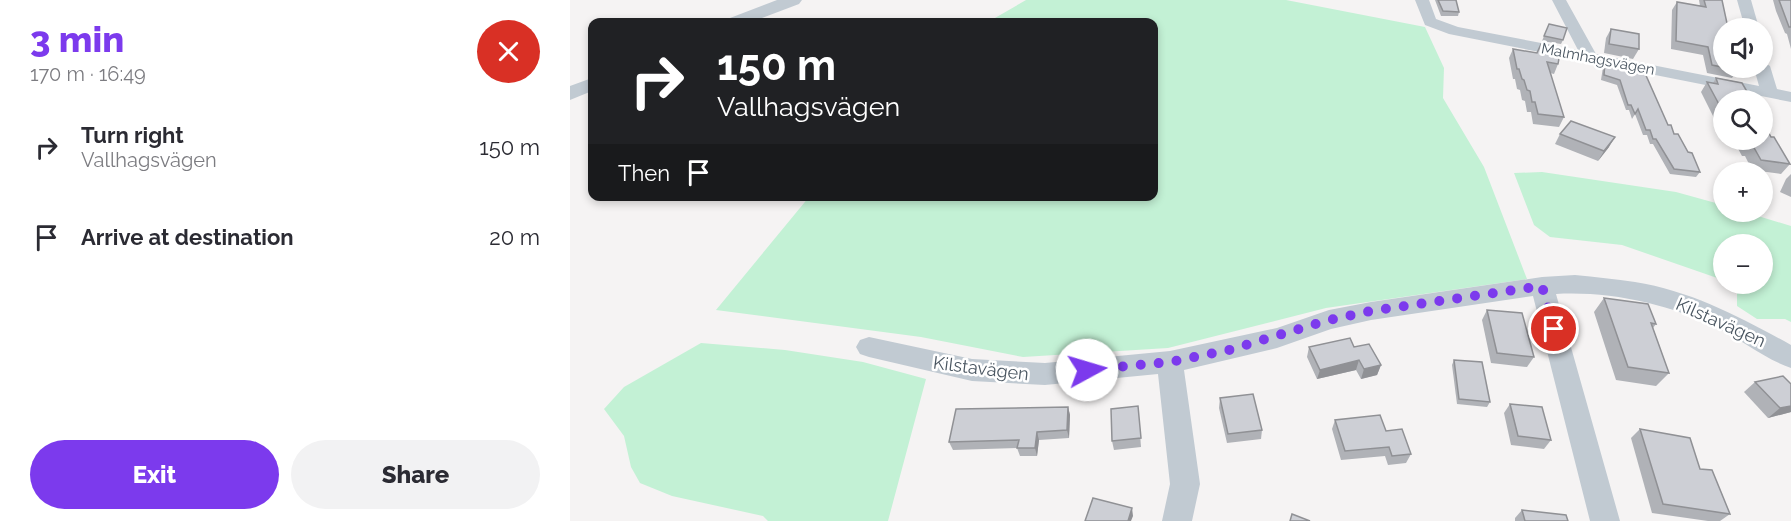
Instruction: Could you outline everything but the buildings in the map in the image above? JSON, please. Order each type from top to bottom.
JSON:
[{"type":"street","points":[[746,18],[793,0]]},
{"type":"street","name":"Malmhagsvägen","points":[[1422,0],[1426,16],[1430,22],[1440,27],[1755,90]]},
{"type":"street","points":[[1559,0],[1590,58]]},
{"type":"street","points":[[1744,0],[1749,18]]},
{"type":"street","points":[[570,94],[588,86]]},
{"type":"street","name":"Malmhagsvägen","points":[[1773,94],[1791,97]]},
{"type":"street","name":"Kilstavägen","points":[[869,347],[941,365],[1007,374],[1045,374],[1170,362],[1229,350],[1329,320],[1371,311],[1542,286],[1575,284],[1637,291],[1685,304],[1726,321],[1791,357]]},
{"type":"street","points":[[1542,286],[1605,521]]},
{"type":"street","points":[[1170,362],[1185,484],[1177,521]]},
{"type":"green space","points":[[1026,0],[1286,0],[1425,27],[1444,68],[1443,98],[1484,167],[1527,279],[1326,308],[1168,348],[1023,357],[921,337],[716,310],[806,201],[1158,201],[1158,18],[995,18]]},
{"type":"green space","points":[[1542,172],[1676,192],[1713,202],[1713,222],[1773,221],[1791,226],[1791,322],[1785,319],[1757,319],[1737,306],[1737,294],[1773,294],[1773,234],[1713,234],[1713,277],[1622,245],[1550,237],[1534,225],[1514,173]]},
{"type":"green space","points":[[701,343],[785,350],[863,362],[926,379],[888,521],[768,521],[763,516],[672,496],[640,483],[631,467],[624,436],[604,409],[624,387]]},
{"type":"route","points":[[1087,370],[1170,362],[1277,338],[1329,320],[1371,311],[1542,286],[1554,329]]}]
